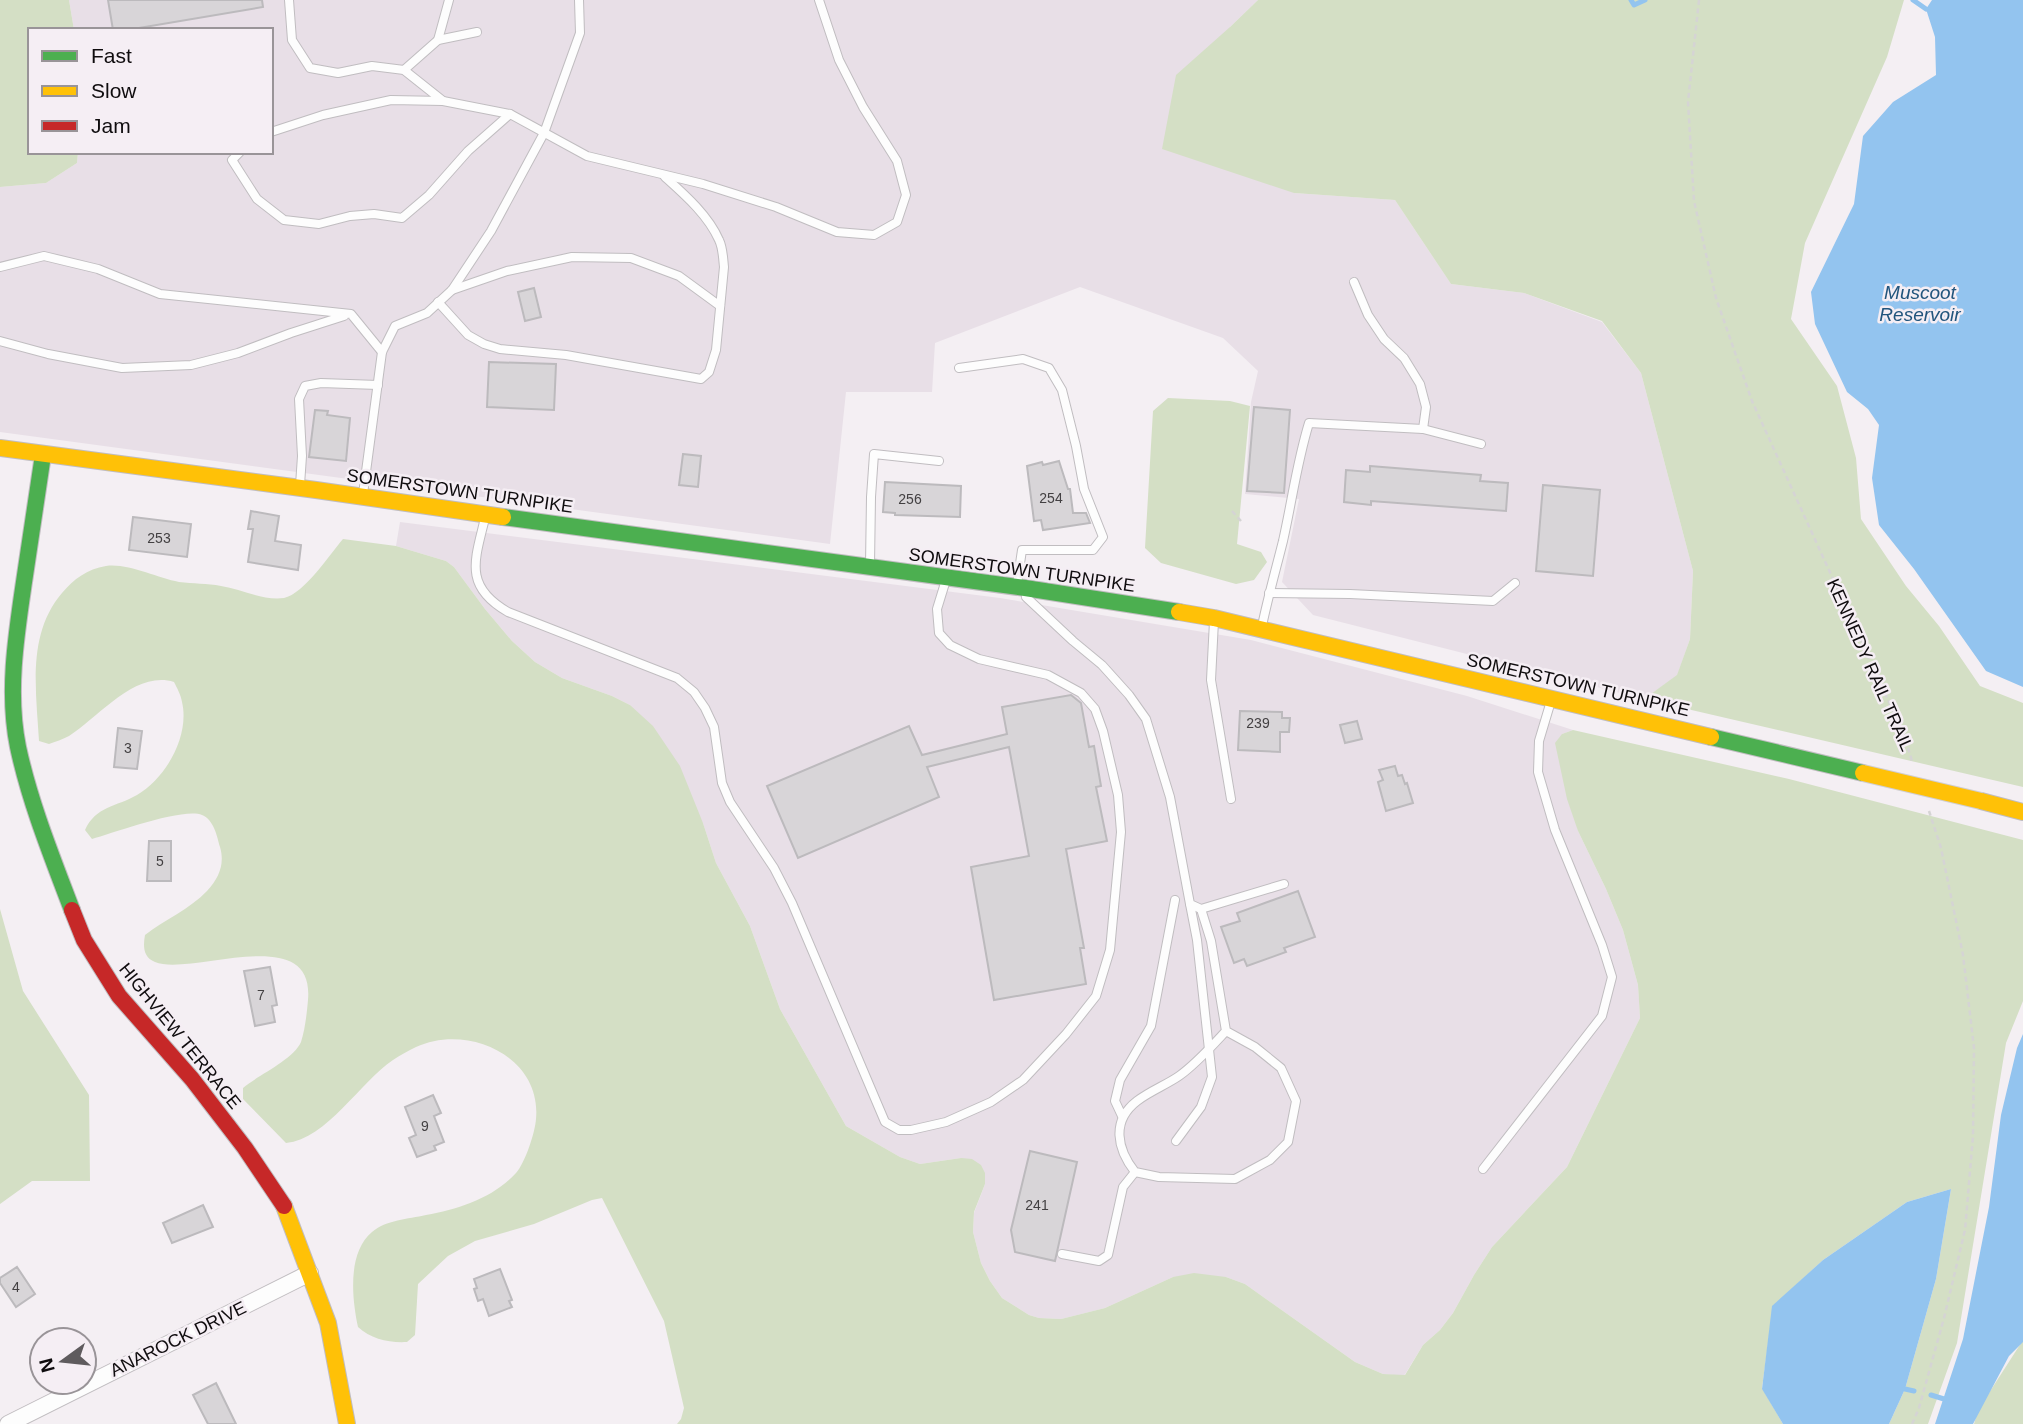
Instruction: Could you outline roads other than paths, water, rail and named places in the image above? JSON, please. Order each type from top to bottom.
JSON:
[{"type":"main road","name":"SOMERSTOWN TURNPIKE","points":[[0,448],[1017,587],[1214,618],[2023,812]]},
{"type":"main road","name":"HIGHVIEW TERRACE","points":[[43,454],[17,631],[13,679],[18,747],[41,829],[84,940],[119,996],[192,1079],[245,1148],[282,1204],[328,1323],[347,1424]]},
{"type":"street","name":"ANAROCK DRIVE","points":[[8,1424],[310,1273]]},
{"type":"lane","points":[[289,0],[292,40],[310,68],[338,72],[372,66],[404,70],[443,101]]},
{"type":"lane","points":[[438,40],[449,0]]},
{"type":"lane","points":[[362,497],[382,352],[395,326],[427,313],[452,290],[491,231],[544,133],[580,33],[579,0]]},
{"type":"lane","points":[[273,131],[323,115],[391,100],[443,101],[510,114],[587,156],[703,184],[776,207],[837,232],[874,235],[897,222],[906,195],[897,161],[863,107],[839,60],[819,0]]},
{"type":"lane","points":[[404,70],[438,40],[477,32]]},
{"type":"lane","points":[[238,154],[232,160],[257,199],[284,220],[319,224],[350,216],[374,214],[402,218],[429,195],[468,151],[510,114]]},
{"type":"lane","points":[[438,302],[468,335],[500,349],[566,355],[701,379],[709,372],[716,350],[724,267],[719,240],[703,215],[663,175]]},
{"type":"lane","points":[[0,267],[44,256],[98,269],[160,294],[351,314],[382,352]]},
{"type":"lane","points":[[452,290],[507,271],[572,257],[631,258],[679,276],[720,306]]},
{"type":"lane","points":[[1354,282],[1368,315],[1384,339],[1404,358],[1420,384],[1426,407],[1423,429]]},
{"type":"lane","points":[[0,341],[48,354],[122,368],[191,365],[238,353],[351,314]]},
{"type":"lane","points":[[959,368],[1023,359],[1049,368],[1062,390],[1084,489],[1103,537],[1093,550],[1022,550],[1017,587],[1102,665],[1129,695],[1146,719],[1170,797],[1197,940],[1212,1077],[1201,1107],[1176,1140]]},
{"type":"lane","points":[[300,488],[302,456],[299,399],[305,386],[321,383],[378,385]]},
{"type":"lane","points":[[1262,629],[1300,451],[1309,423],[1423,429],[1481,444]]},
{"type":"lane","points":[[870,568],[874,454],[939,461]]},
{"type":"lane","points":[[485,515],[474,563],[476,578],[493,604],[677,678],[694,692],[705,708],[714,727],[722,783],[730,802],[774,868],[792,903],[885,1122],[899,1130],[946,1122],[991,1102],[1023,1080],[1066,1034],[1096,996],[1110,950],[1118,869],[1121,832],[1118,795],[1095,709],[1081,693],[1048,675],[979,659],[950,645],[939,633],[937,609],[947,578]]},
{"type":"lane","points":[[1269,593],[1493,600],[1515,583]]},
{"type":"lane","points":[[1214,618],[1211,680],[1231,799]]},
{"type":"lane","points":[[1483,1169],[1602,1016],[1612,977],[1555,830],[1538,772],[1539,741],[1552,698]]},
{"type":"lane","points":[[1190,904],[1201,909],[1284,884]]},
{"type":"lane","points":[[1175,900],[1151,1026],[1120,1080],[1115,1101],[1122,1116],[1119,1135],[1124,1158],[1135,1172],[1159,1177],[1235,1179],[1270,1160],[1288,1142],[1296,1101],[1281,1068],[1255,1047],[1226,1031]]},
{"type":"lane","points":[[1201,909],[1211,941],[1226,1031]]},
{"type":"lane","points":[[1122,1116],[1137,1101],[1182,1074],[1226,1031]]},
{"type":"lane","points":[[1062,1254],[1099,1261],[1108,1255],[1123,1187],[1135,1172]]},
{"type":"water","name":"Muscoot Reservoir","points":[[1932,0],[2023,0],[2023,687],[1986,671],[1914,569],[1879,525],[1872,478],[1879,425],[1868,409],[1847,392],[1815,324],[1811,292],[1854,204],[1863,136],[1893,102],[1936,75],[1935,37],[1926,9]]},
{"type":"water","points":[[2023,1034],[2023,1342],[2009,1356],[1973,1424],[1935,1424],[1963,1339],[1989,1207],[2001,1115],[2017,1048]]},
{"type":"water","points":[[1951,1189],[1936,1279],[1905,1389],[1889,1424],[1783,1424],[1762,1389],[1772,1306],[1823,1260],[1907,1202]]},
{"type":"waterway","points":[[1631,0],[1634,5],[1645,0]]},
{"type":"waterway","points":[[1913,0],[1926,9]]},
{"type":"waterway","points":[[1905,1389],[1914,1391]]},
{"type":"waterway","points":[[1931,1395],[1944,1399]]}]
